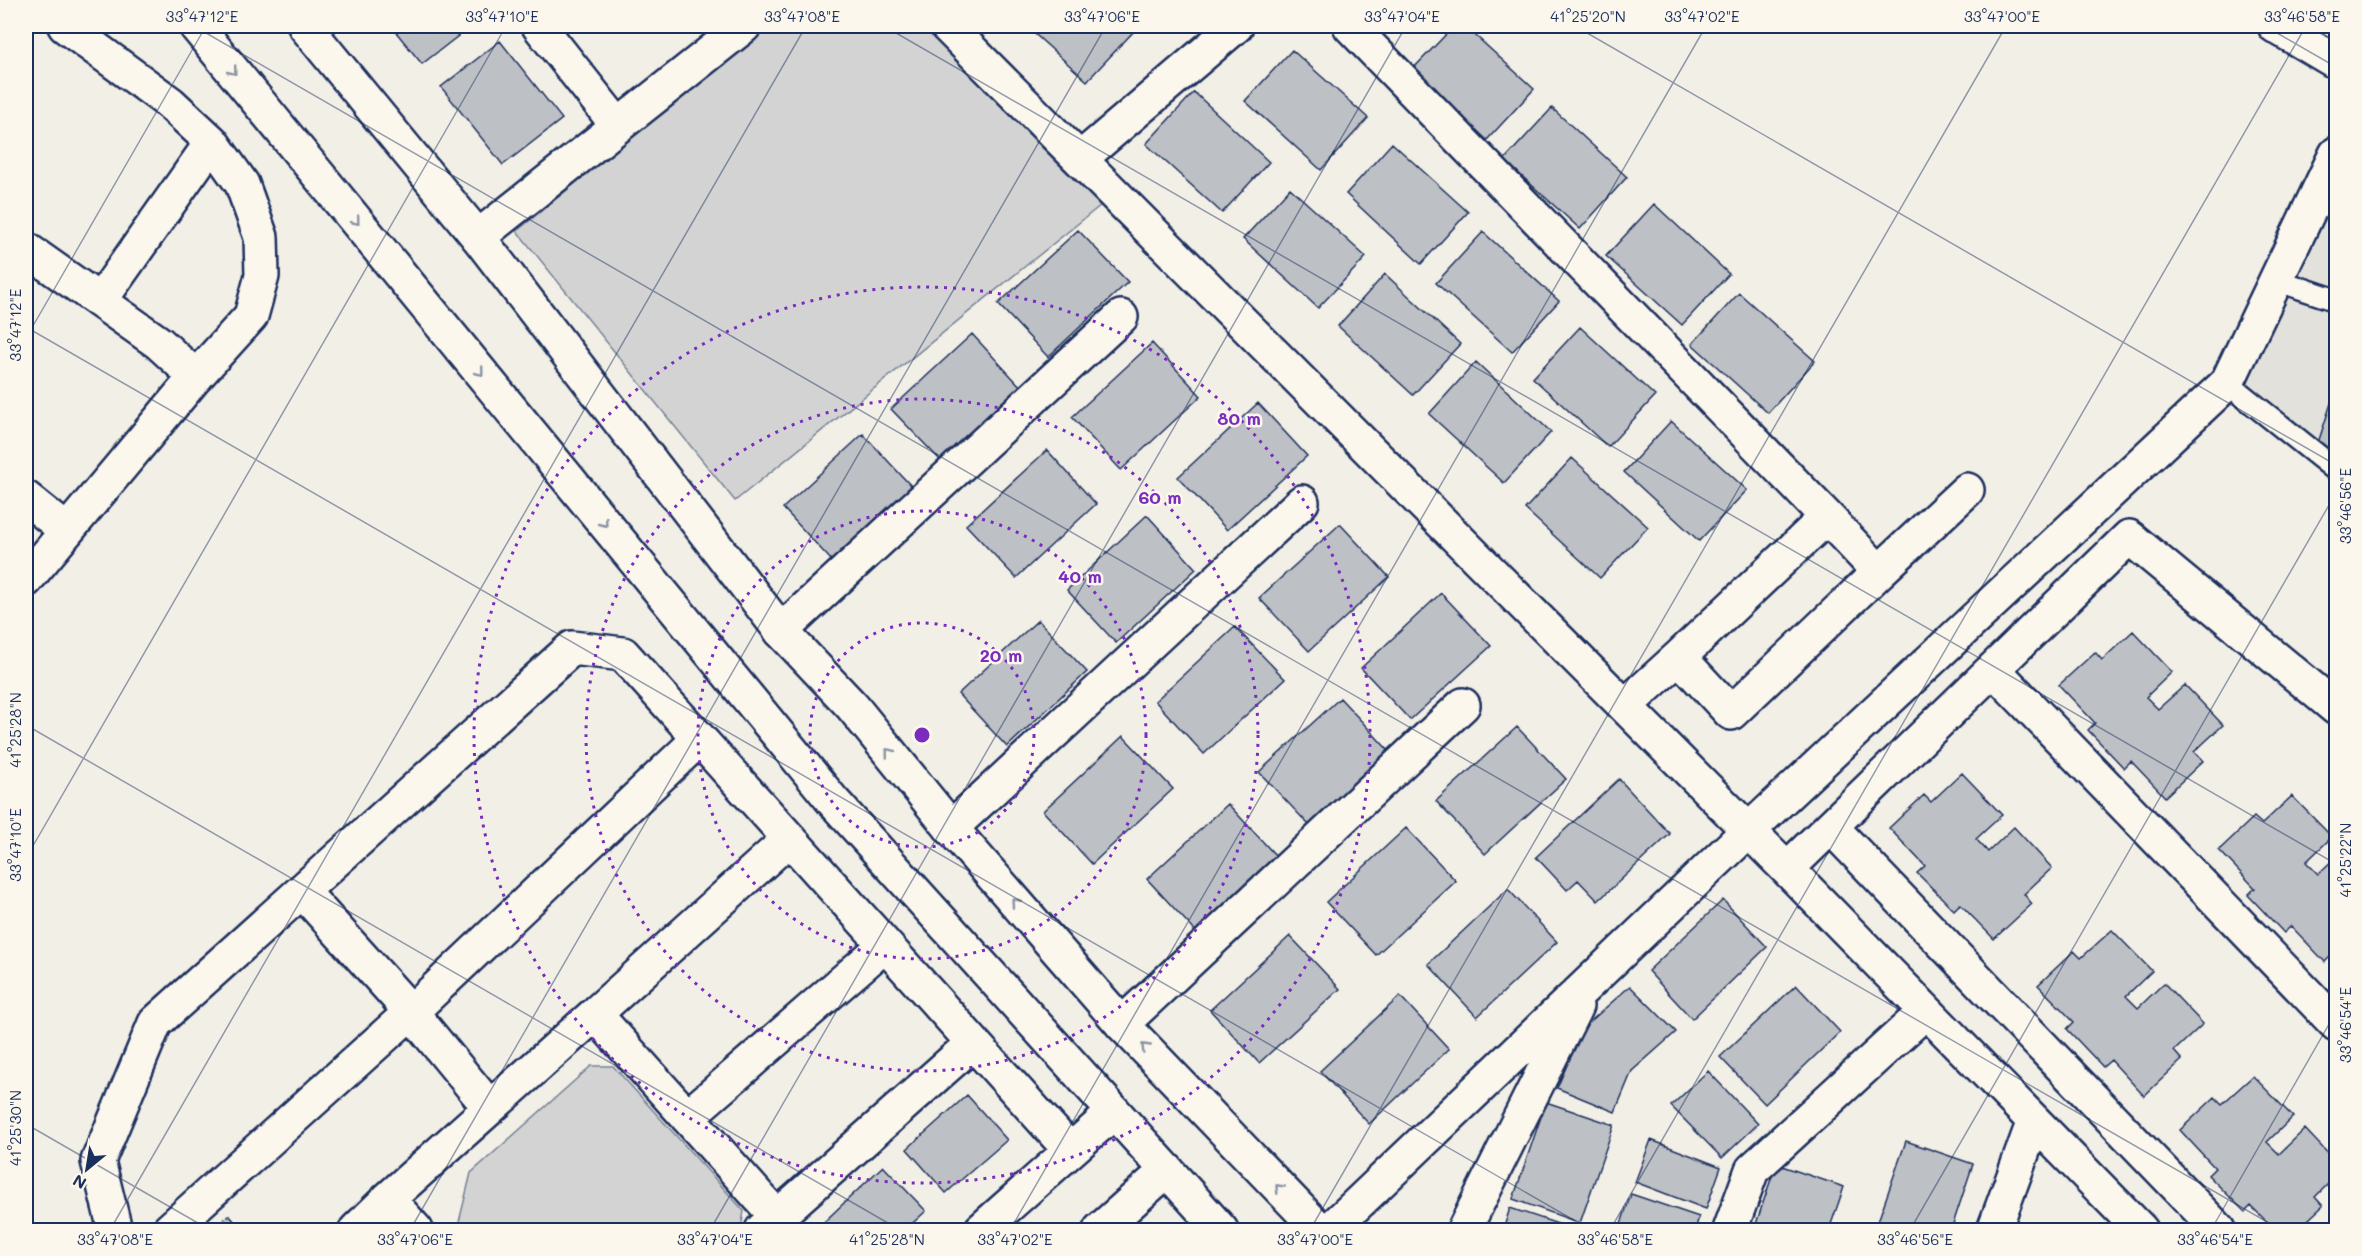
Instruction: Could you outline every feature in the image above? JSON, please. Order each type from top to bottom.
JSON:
[{"type":"street","points":[[26,580],[196,377],[251,316],[262,276],[261,237],[242,184],[212,142],[170,103],[65,26]]},
{"type":"street","points":[[195,26],[832,800],[1221,1230]]},
{"type":"street","points":[[305,26],[478,237],[781,631],[852,706],[951,828],[1122,1024],[1320,1230]]},
{"type":"street","points":[[539,26],[618,126]]},
{"type":"street","points":[[948,26],[1787,868],[2141,1230]]},
{"type":"street","points":[[1080,159],[1236,26]]},
{"type":"street","points":[[1350,26],[1879,572]]},
{"type":"street","points":[[2275,26],[2337,62]]},
{"type":"street","points":[[478,237],[618,126],[727,31]]},
{"type":"street","points":[[100,301],[212,142]]},
{"type":"street","points":[[1330,1230],[1749,830],[2227,383],[2337,154]]},
{"type":"street","points":[[26,249],[159,343],[196,377]]},
{"type":"street","points":[[781,631],[1121,317]]},
{"type":"street","points":[[1679,657],[1731,713],[1968,490]]},
{"type":"street","points":[[26,498],[67,531]]},
{"type":"street","points":[[951,828],[1302,502]]},
{"type":"street","points":[[1625,706],[1827,517]]},
{"type":"street","points":[[1787,868],[2129,537],[2337,708]]},
{"type":"street","points":[[115,1230],[98,1161],[155,1023],[572,648],[623,654],[1070,1150]]},
{"type":"street","points":[[1993,669],[2337,1024]]},
{"type":"street","points":[[1122,1024],[1462,705]]},
{"type":"street","points":[[169,1230],[411,1012],[699,739]]},
{"type":"street","points":[[1831,827],[2219,1230]]},
{"type":"street","points":[[356,1230],[789,839]]},
{"type":"street","points":[[302,891],[411,1012],[490,1108]]},
{"type":"street","points":[[687,1117],[885,945]]},
{"type":"street","points":[[1464,1230],[1586,986]]},
{"type":"street","points":[[1730,1230],[1752,1170],[1926,1011]]},
{"type":"street","points":[[595,1014],[687,1117],[769,1224],[973,1043]]},
{"type":"street","points":[[981,1230],[1114,1112]]},
{"type":"street","points":[[1994,1230],[2034,1121]]},
{"type":"street","points":[[1100,1230],[1167,1170]]},
{"type":"street","points":[[388,1199],[416,1230]]},
{"type":"lane","points":[[2276,280],[2337,300]]},
{"type":"lane","points":[[2227,383],[2337,470]]},
{"type":"shaded area","points":[[766,26],[926,26],[1101,205],[735,501],[517,231]]},
{"type":"shaded area","points":[[2336,154],[2336,470],[2227,383]]},
{"type":"shaded area","points":[[591,1066],[613,1066],[744,1211],[741,1229],[457,1230],[471,1173]]},
{"type":"building","points":[[391,26],[471,26],[422,64]]},
{"type":"building","points":[[1026,26],[1130,26],[1135,30],[1087,81]]},
{"type":"building","points":[[1454,26],[1465,26],[1534,89],[1487,140],[1411,71]]},
{"type":"building","points":[[500,41],[562,119],[503,165],[441,87]]},
{"type":"building","points":[[1292,50],[1368,118],[1321,170],[1245,101]]},
{"type":"building","points":[[1194,92],[1269,162],[1222,213],[1146,144]]},
{"type":"building","points":[[1552,108],[1627,177],[1580,229],[1504,160]]},
{"type":"building","points":[[1392,143],[1468,212],[1421,264],[1346,194]]},
{"type":"building","points":[[1290,188],[1366,257],[1318,308],[1243,239]]},
{"type":"building","points":[[1654,204],[1729,274],[1682,325],[1606,256]]},
{"type":"building","points":[[1078,230],[1128,282],[1048,357],[998,304]]},
{"type":"building","points":[[1483,232],[1559,301],[1512,352],[1436,283]]},
{"type":"building","points":[[1385,274],[1460,344],[1413,395],[1338,326]]},
{"type":"building","points":[[1739,293],[1815,361],[1768,413],[1692,344]]},
{"type":"building","points":[[1580,327],[1655,396],[1608,447],[1533,378]]},
{"type":"building","points":[[972,334],[1021,387],[941,461],[891,409]]},
{"type":"building","points":[[1152,343],[1201,396],[1121,470],[1072,417]]},
{"type":"building","points":[[1476,362],[1551,432],[1504,483],[1429,414]]},
{"type":"building","points":[[2336,388],[2336,452],[2317,446]]},
{"type":"building","points":[[1258,403],[1307,456],[1227,530],[1178,477]]},
{"type":"building","points":[[1671,421],[1747,490],[1699,541],[1624,472]]},
{"type":"building","points":[[863,434],[912,487],[832,561],[783,508]]},
{"type":"building","points":[[1047,450],[1096,504],[1016,578],[966,525]]},
{"type":"building","points":[[1572,458],[1648,527],[1600,578],[1525,509]]},
{"type":"building","points":[[1147,515],[1196,569],[1116,643],[1067,590]]},
{"type":"building","points":[[1340,524],[1389,577],[1309,651],[1259,598]]},
{"type":"building","points":[[1441,593],[1491,646],[1410,720],[1361,668]]},
{"type":"building","points":[[1038,620],[1087,672],[1007,747],[958,694]]},
{"type":"building","points":[[1235,627],[1285,679],[1204,754],[1155,701]]},
{"type":"building","points":[[2133,631],[2172,672],[2146,697],[2158,709],[2185,685],[2223,725],[2194,752],[2203,761],[2165,797],[2131,761],[2124,768],[2088,730],[2095,723],[2059,685],[2095,652],[2102,660]]},
{"type":"building","points":[[1340,698],[1389,751],[1309,825],[1259,772]]},
{"type":"building","points":[[1517,727],[1566,779],[1485,854],[1436,801]]},
{"type":"building","points":[[1123,736],[1173,789],[1092,864],[1043,811]]},
{"type":"building","points":[[1962,773],[2002,815],[1976,839],[1988,852],[2014,827],[2052,868],[2024,894],[2032,904],[1994,939],[1960,904],[1954,910],[1917,873],[1925,866],[1889,828],[1924,795],[1931,802]]},
{"type":"building","points":[[1619,779],[1670,834],[1598,901],[1578,880],[1567,890],[1536,857]]},
{"type":"building","points":[[2292,796],[2332,837],[2306,862],[2318,874],[2336,857],[2336,951],[2325,962],[2291,926],[2284,933],[2248,895],[2255,888],[2219,850],[2254,817],[2262,824]]},
{"type":"building","points":[[1228,804],[1277,857],[1196,932],[1147,879]]},
{"type":"building","points":[[1406,828],[1456,881],[1376,955],[1326,902]]},
{"type":"building","points":[[1508,889],[1557,942],[1477,1017],[1428,964]]},
{"type":"building","points":[[1723,900],[1767,947],[1692,1019],[1648,971]]},
{"type":"building","points":[[2112,930],[2152,971],[2126,996],[2138,1008],[2164,983],[2203,1024],[2174,1051],[2182,1060],[2144,1096],[2111,1060],[2103,1067],[2067,1029],[2074,1022],[2038,985],[2074,951],[2081,958]]},
{"type":"building","points":[[1290,936],[1340,989],[1259,1063],[1210,1010]]},
{"type":"building","points":[[1796,985],[1840,1032],[1765,1104],[1720,1057]]},
{"type":"building","points":[[1630,986],[1676,1032],[1632,1071],[1615,1112],[1557,1088],[1583,1028]]},
{"type":"building","points":[[1400,996],[1449,1049],[1369,1124],[1320,1071]]},
{"type":"building","points":[[1708,1071],[1758,1124],[1722,1158],[1671,1106]]},
{"type":"building","points":[[2253,1076],[2293,1117],[2267,1142],[2279,1154],[2305,1129],[2336,1162],[2336,1176],[2315,1197],[2323,1206],[2297,1230],[2275,1230],[2251,1206],[2245,1212],[2208,1175],[2215,1168],[2180,1130],[2215,1097],[2222,1104]]},
{"type":"building","points":[[967,1095],[1007,1140],[946,1193],[907,1149]]},
{"type":"building","points":[[1546,1102],[1614,1125],[1580,1223],[1513,1199]]},
{"type":"building","points":[[1651,1140],[1721,1167],[1706,1209],[1635,1182]]},
{"type":"building","points":[[1906,1141],[1973,1164],[1951,1230],[1875,1230]]},
{"type":"building","points":[[1776,1164],[1844,1187],[1829,1230],[1754,1230]]},
{"type":"building","points":[[883,1166],[926,1211],[905,1230],[833,1230],[824,1222]]},
{"type":"building","points":[[1631,1194],[1699,1217],[1695,1230],[1619,1230]]},
{"type":"building","points":[[1510,1208],[1576,1230],[1503,1230]]},
{"type":"building","points":[[229,1215],[242,1230],[211,1230]]}]
